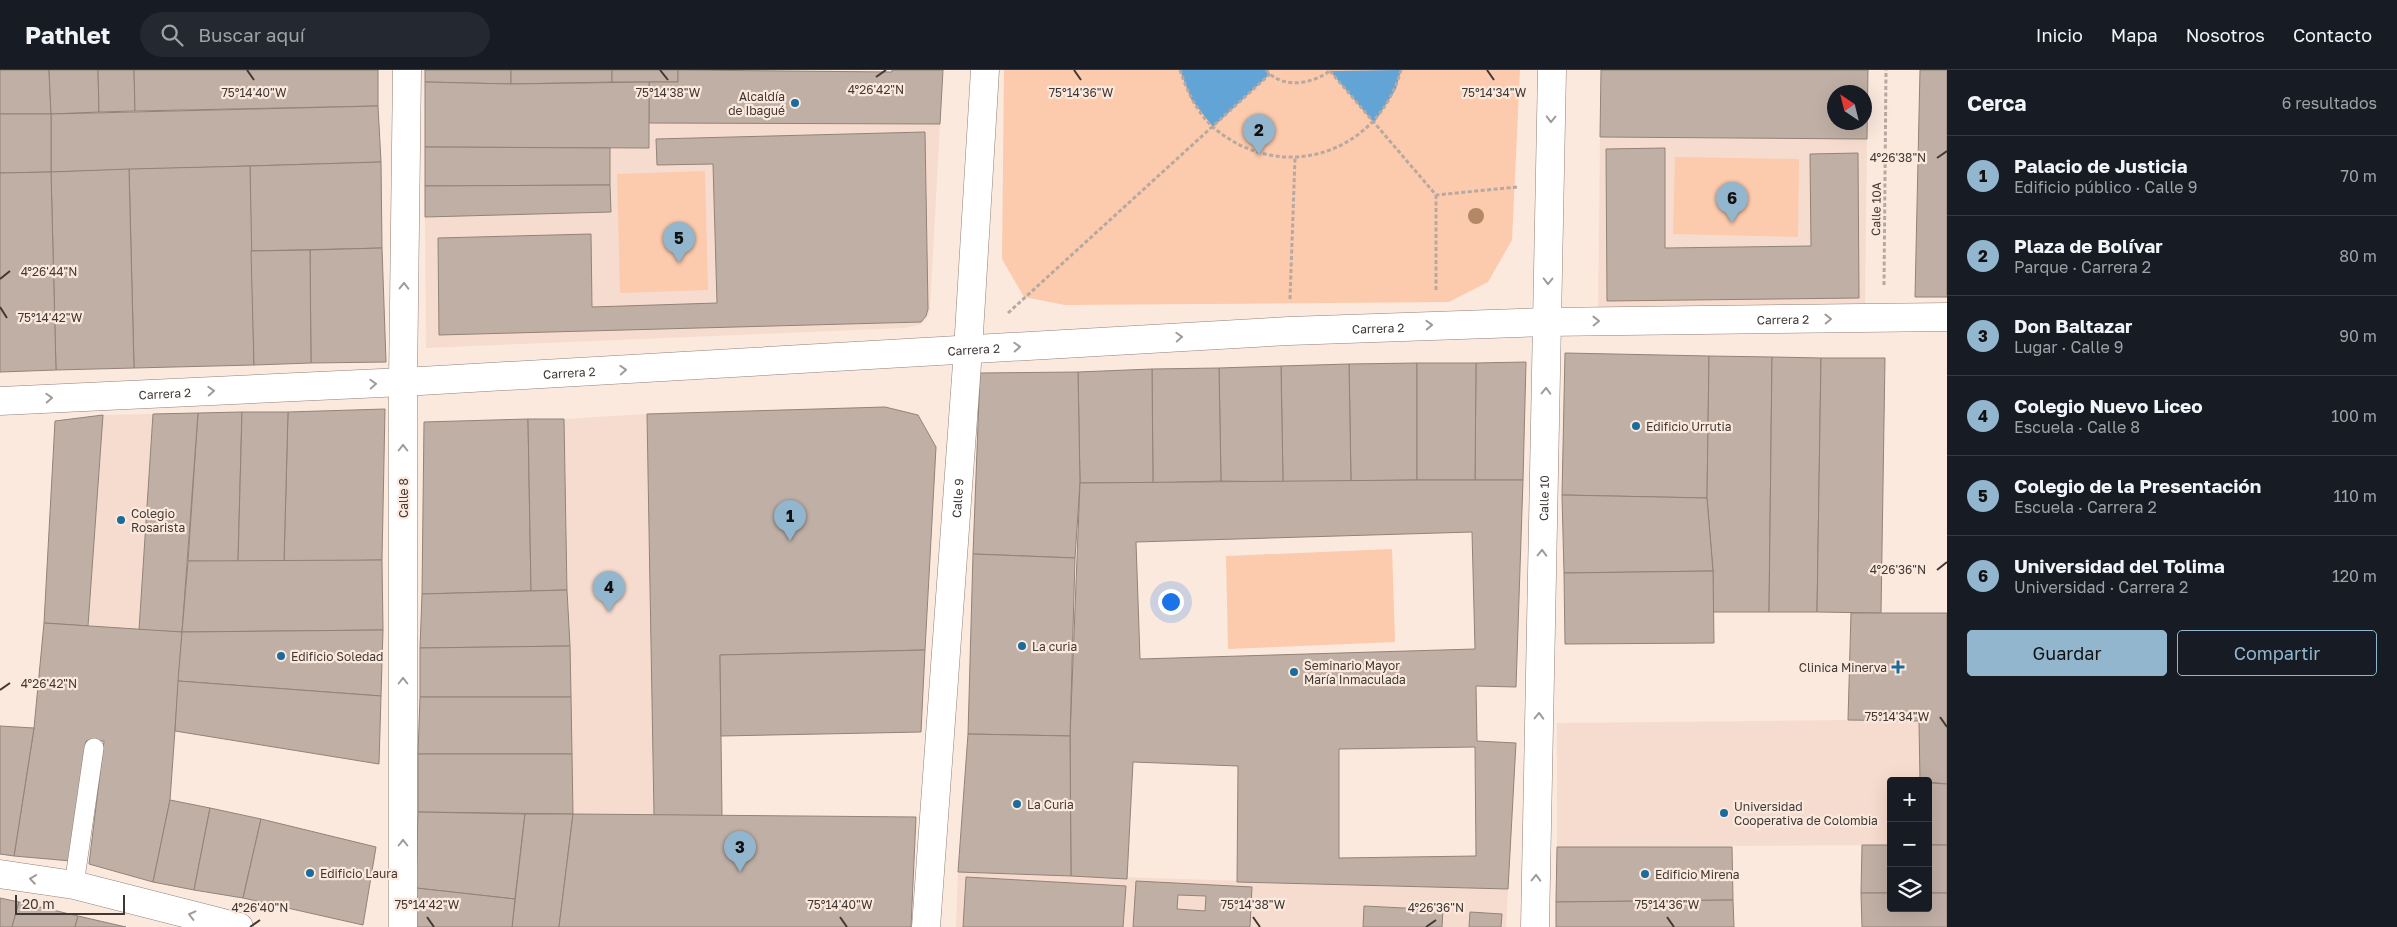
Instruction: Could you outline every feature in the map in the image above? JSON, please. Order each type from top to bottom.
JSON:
[{"type":"street","name":"Calle 8","points":[[403,927],[403,382],[408,70]]},
{"type":"street","name":"Calle 9","points":[[926,927],[968,350],[985,70]]},
{"type":"street","name":"Calle 10","points":[[1535,927],[1552,70]]},
{"type":"street","name":"Carrera 2","points":[[0,401],[403,382],[1289,331],[1547,322],[1947,316]]},
{"type":"street","points":[[0,874],[74,886],[239,927]]},
{"type":"lane","points":[[74,886],[94,748]]},
{"type":"path","points":[[1180,70],[1191,99],[1213,127],[1237,145],[1265,155],[1295,158],[1324,153],[1351,141],[1374,122],[1396,89],[1401,70]]},
{"type":"path","points":[[1266,70],[1287,82],[1303,83],[1319,79],[1331,70],[1436,195],[1436,325]]},
{"type":"path","name":"Calle 10A","points":[[1884,318],[1886,70]]},
{"type":"path","points":[[968,350],[1270,74]]},
{"type":"path","points":[[1289,331],[1295,158]]},
{"type":"path","points":[[1436,195],[1549,184]]},
{"type":"shaded area","points":[[1004,70],[1520,70],[1512,240],[1488,282],[1449,302],[1065,305],[1024,297],[1002,259]]},
{"type":"shaded area","points":[[649,123],[940,124],[930,309],[928,316],[922,324],[905,328],[426,348],[425,217],[610,212],[610,148],[648,148]]},
{"type":"shaded area","points":[[1600,137],[1867,139],[1865,309],[1598,308]]},
{"type":"shaded area","points":[[1675,157],[1799,159],[1798,237],[1673,234]]},
{"type":"shaded area","points":[[705,171],[708,290],[620,293],[617,174]]},
{"type":"shaded area","name":"Colegio Rosarista","points":[[153,414],[139,630],[88,626],[103,415]]},
{"type":"shaded area","points":[[647,414],[654,815],[573,814],[564,419]]},
{"type":"shaded area","points":[[1392,549],[1395,642],[1228,649],[1226,556]]},
{"type":"shaded area","name":"Universidad Cooperativa de Colombia","points":[[1919,721],[1920,777],[1887,777],[1887,845],[1557,847],[1557,723]]},
{"type":"shaded area","points":[[958,872],[1508,889],[1506,927],[956,927]]},
{"type":"water","points":[[1180,70],[1266,70],[1270,74],[1213,127],[1191,99]]},
{"type":"water","points":[[1401,70],[1396,89],[1374,123],[1330,71]]},
{"type":"building","points":[[0,70],[49,70],[51,114],[0,114]]},
{"type":"building","points":[[49,70],[98,70],[99,112],[51,114]]},
{"type":"building","points":[[98,70],[134,70],[135,111],[99,112]]},
{"type":"building","points":[[134,70],[378,70],[378,106],[135,111]]},
{"type":"building","points":[[425,70],[511,70],[511,84],[425,82]]},
{"type":"building","points":[[511,70],[612,70],[612,82],[511,84]]},
{"type":"building","points":[[612,70],[678,70],[678,82],[612,82]]},
{"type":"building","name":"Alcaldía de Ibagué","points":[[678,70],[892,72],[892,70],[943,70],[940,124],[649,123],[649,82],[678,82]]},
{"type":"building","points":[[1601,70],[1868,70],[1868,85],[1827,85],[1827,130],[1867,130],[1867,139],[1600,137]]},
{"type":"building","points":[[1920,70],[1947,70],[1947,297],[1915,297]]},
{"type":"building","points":[[425,82],[511,84],[649,82],[649,148],[425,147]]},
{"type":"building","points":[[378,106],[381,162],[51,172],[51,114]]},
{"type":"building","points":[[0,114],[51,114],[51,172],[0,173]]},
{"type":"building","points":[[925,132],[928,309],[926,316],[921,322],[439,335],[438,238],[591,234],[592,307],[717,303],[713,164],[657,165],[656,139]]},
{"type":"building","points":[[425,147],[610,148],[610,185],[425,186]]},
{"type":"building","points":[[1665,148],[1665,248],[1811,246],[1810,154],[1858,153],[1859,298],[1607,301],[1606,149]]},
{"type":"building","points":[[381,162],[382,248],[251,251],[250,166]]},
{"type":"building","points":[[250,166],[254,365],[134,368],[129,169]]},
{"type":"building","points":[[129,169],[134,368],[56,370],[51,172]]},
{"type":"building","points":[[51,172],[56,370],[0,372],[0,173]]},
{"type":"building","points":[[610,185],[611,212],[425,217],[425,186]]},
{"type":"building","points":[[382,248],[386,362],[311,363],[310,250]]},
{"type":"building","points":[[310,250],[311,363],[254,365],[251,251]]},
{"type":"building","name":"Edificio Urrutia","points":[[1565,353],[1709,356],[1707,498],[1562,495]]},
{"type":"building","points":[[1709,356],[1772,357],[1769,612],[1713,612],[1713,571],[1707,498]]},
{"type":"building","points":[[1772,357],[1821,358],[1817,612],[1769,612]]},
{"type":"building","points":[[1821,358],[1885,358],[1881,613],[1817,612]]},
{"type":"building","points":[[1526,362],[1523,480],[1475,480],[1476,363]]},
{"type":"building","points":[[1417,363],[1417,480],[1351,481],[1349,364]]},
{"type":"building","points":[[1417,363],[1476,363],[1475,480],[1417,480]]},
{"type":"building","points":[[1349,364],[1351,481],[1283,482],[1281,366]]},
{"type":"building","points":[[1281,366],[1283,482],[1221,481],[1219,368]]},
{"type":"building","points":[[1219,368],[1221,481],[1153,483],[1152,369]]},
{"type":"building","points":[[1152,369],[1153,483],[1080,483],[1078,372]]},
{"type":"building","points":[[1078,372],[1080,483],[1075,558],[973,554],[980,373]]},
{"type":"building","points":[[885,407],[918,415],[936,447],[925,650],[720,655],[722,816],[654,815],[647,414]]},
{"type":"building","points":[[385,409],[382,560],[284,562],[288,412]]},
{"type":"building","points":[[242,412],[238,562],[188,561],[198,413]]},
{"type":"building","points":[[242,412],[288,412],[284,562],[238,562]]},
{"type":"building","points":[[198,413],[182,632],[139,630],[153,414]]},
{"type":"building","points":[[103,415],[88,626],[44,623],[55,421]]},
{"type":"building","points":[[528,419],[531,591],[422,594],[424,422]]},
{"type":"building","points":[[528,419],[564,419],[567,590],[531,591]]},
{"type":"building","name":"Seminario Mayor María Inmaculada","points":[[1523,480],[1516,687],[1476,686],[1477,741],[1516,743],[1508,889],[1237,882],[1238,766],[1133,762],[1127,879],[1071,876],[1070,736],[1080,483]],"holes":[[[1472,532],[1475,649],[1140,659],[1136,542]],[[1475,747],[1476,856],[1339,858],[1339,749]]]},
{"type":"building","points":[[1562,495],[1707,498],[1713,571],[1564,573]]},
{"type":"building","name":"La curia","points":[[973,554],[1075,558],[1070,736],[968,734]]},
{"type":"building","points":[[382,560],[383,630],[182,632],[188,561]]},
{"type":"building","points":[[1713,571],[1714,643],[1565,644],[1564,573]]},
{"type":"building","points":[[567,590],[570,646],[420,648],[422,594]]},
{"type":"building","name":"Clinica Minerva","points":[[1851,613],[1947,613],[1947,784],[1932,782],[1932,777],[1920,777],[1919,721],[1848,720]]},
{"type":"building","points":[[44,623],[182,632],[170,800],[153,882],[89,864],[104,741],[86,741],[71,861],[14,856],[34,728]]},
{"type":"building","name":"Edificio Soledad","points":[[383,630],[381,696],[178,681],[182,632]]},
{"type":"building","points":[[570,646],[571,697],[420,697],[420,648]]},
{"type":"building","points":[[925,650],[921,732],[721,736],[720,655]]},
{"type":"building","points":[[178,681],[381,696],[379,764],[175,731]]},
{"type":"building","points":[[420,697],[571,697],[572,754],[418,754]]},
{"type":"building","points":[[0,726],[34,728],[14,856],[0,854]]},
{"type":"building","name":"La Curia","points":[[968,734],[1070,736],[1071,876],[958,872]]},
{"type":"building","points":[[418,754],[572,754],[573,814],[418,812]]},
{"type":"building","points":[[1932,783],[1947,784],[1947,845],[1932,845]]},
{"type":"building","points":[[170,800],[210,808],[194,890],[153,882]]},
{"type":"building","points":[[210,808],[261,819],[243,898],[194,890]]},
{"type":"building","points":[[418,812],[525,814],[515,899],[416,888]]},
{"type":"building","points":[[525,814],[573,814],[559,927],[512,927]]},
{"type":"building","points":[[573,814],[916,817],[911,927],[559,927]]},
{"type":"building","name":"Edificio Laura","points":[[261,819],[376,847],[363,925],[243,898]]},
{"type":"building","points":[[1862,845],[1887,845],[1887,893],[1861,893]]},
{"type":"building","points":[[1932,845],[1947,845],[1947,893],[1932,893]]},
{"type":"building","name":"Edificio Mirena","points":[[1557,847],[1732,847],[1733,900],[1556,902]]},
{"type":"building","points":[[966,877],[1126,886],[1123,927],[963,927]]},
{"type":"building","points":[[1136,881],[1252,887],[1250,927],[1133,927]],"holes":[[[1178,895],[1206,896],[1205,911],[1177,909]]]},
{"type":"building","points":[[416,888],[515,899],[512,927],[415,927]]},
{"type":"building","points":[[1861,893],[1887,893],[1887,912],[1932,912],[1932,893],[1947,893],[1947,927],[1862,927]]},
{"type":"building","points":[[0,898],[19,902],[12,927],[0,927]]},
{"type":"building","points":[[1733,900],[1734,927],[1556,927],[1556,902]]},
{"type":"building","points":[[19,902],[78,916],[75,927],[12,927]]},
{"type":"building","points":[[1364,906],[1443,910],[1442,927],[1363,927]]},
{"type":"building","points":[[1470,912],[1502,914],[1501,927],[1469,927]]},
{"type":"building","points":[[78,916],[126,927],[75,927]]},
{"type":"place","name":"Alcaldía de Ibagué","points":[[795,103]]},
{"type":"place","name":"Plaza de Bolívar","points":[[1259,155]]},
{"type":"place","name":"Universidad del Tolima","points":[[1732,223]]},
{"type":"place","name":"Colegio de la Presentación","points":[[679,263]]},
{"type":"place","name":"Edificio Urrutia","points":[[1636,426]]},
{"type":"place","name":"Colegio Rosarista","points":[[121,520]]},
{"type":"place","name":"Palacio de Justicia","points":[[790,541]]},
{"type":"place","name":"Colegio Nuevo Liceo","points":[[609,612]]},
{"type":"place","name":"La curia","points":[[1022,646]]},
{"type":"place","name":"Edificio Soledad","points":[[281,656]]},
{"type":"place","name":"Clinica Minerva","points":[[1898,667]]},
{"type":"place","name":"Seminario Mayor María Inmaculada","points":[[1294,672]]},
{"type":"place","name":"La Curia","points":[[1017,804]]},
{"type":"place","name":"Universidad Cooperativa de Colombia","points":[[1724,813]]},
{"type":"place","name":"Don Baltazar","points":[[740,872]]},
{"type":"place","name":"Edificio Laura","points":[[310,873]]},
{"type":"place","name":"Edificio Mirena","points":[[1645,874]]}]
